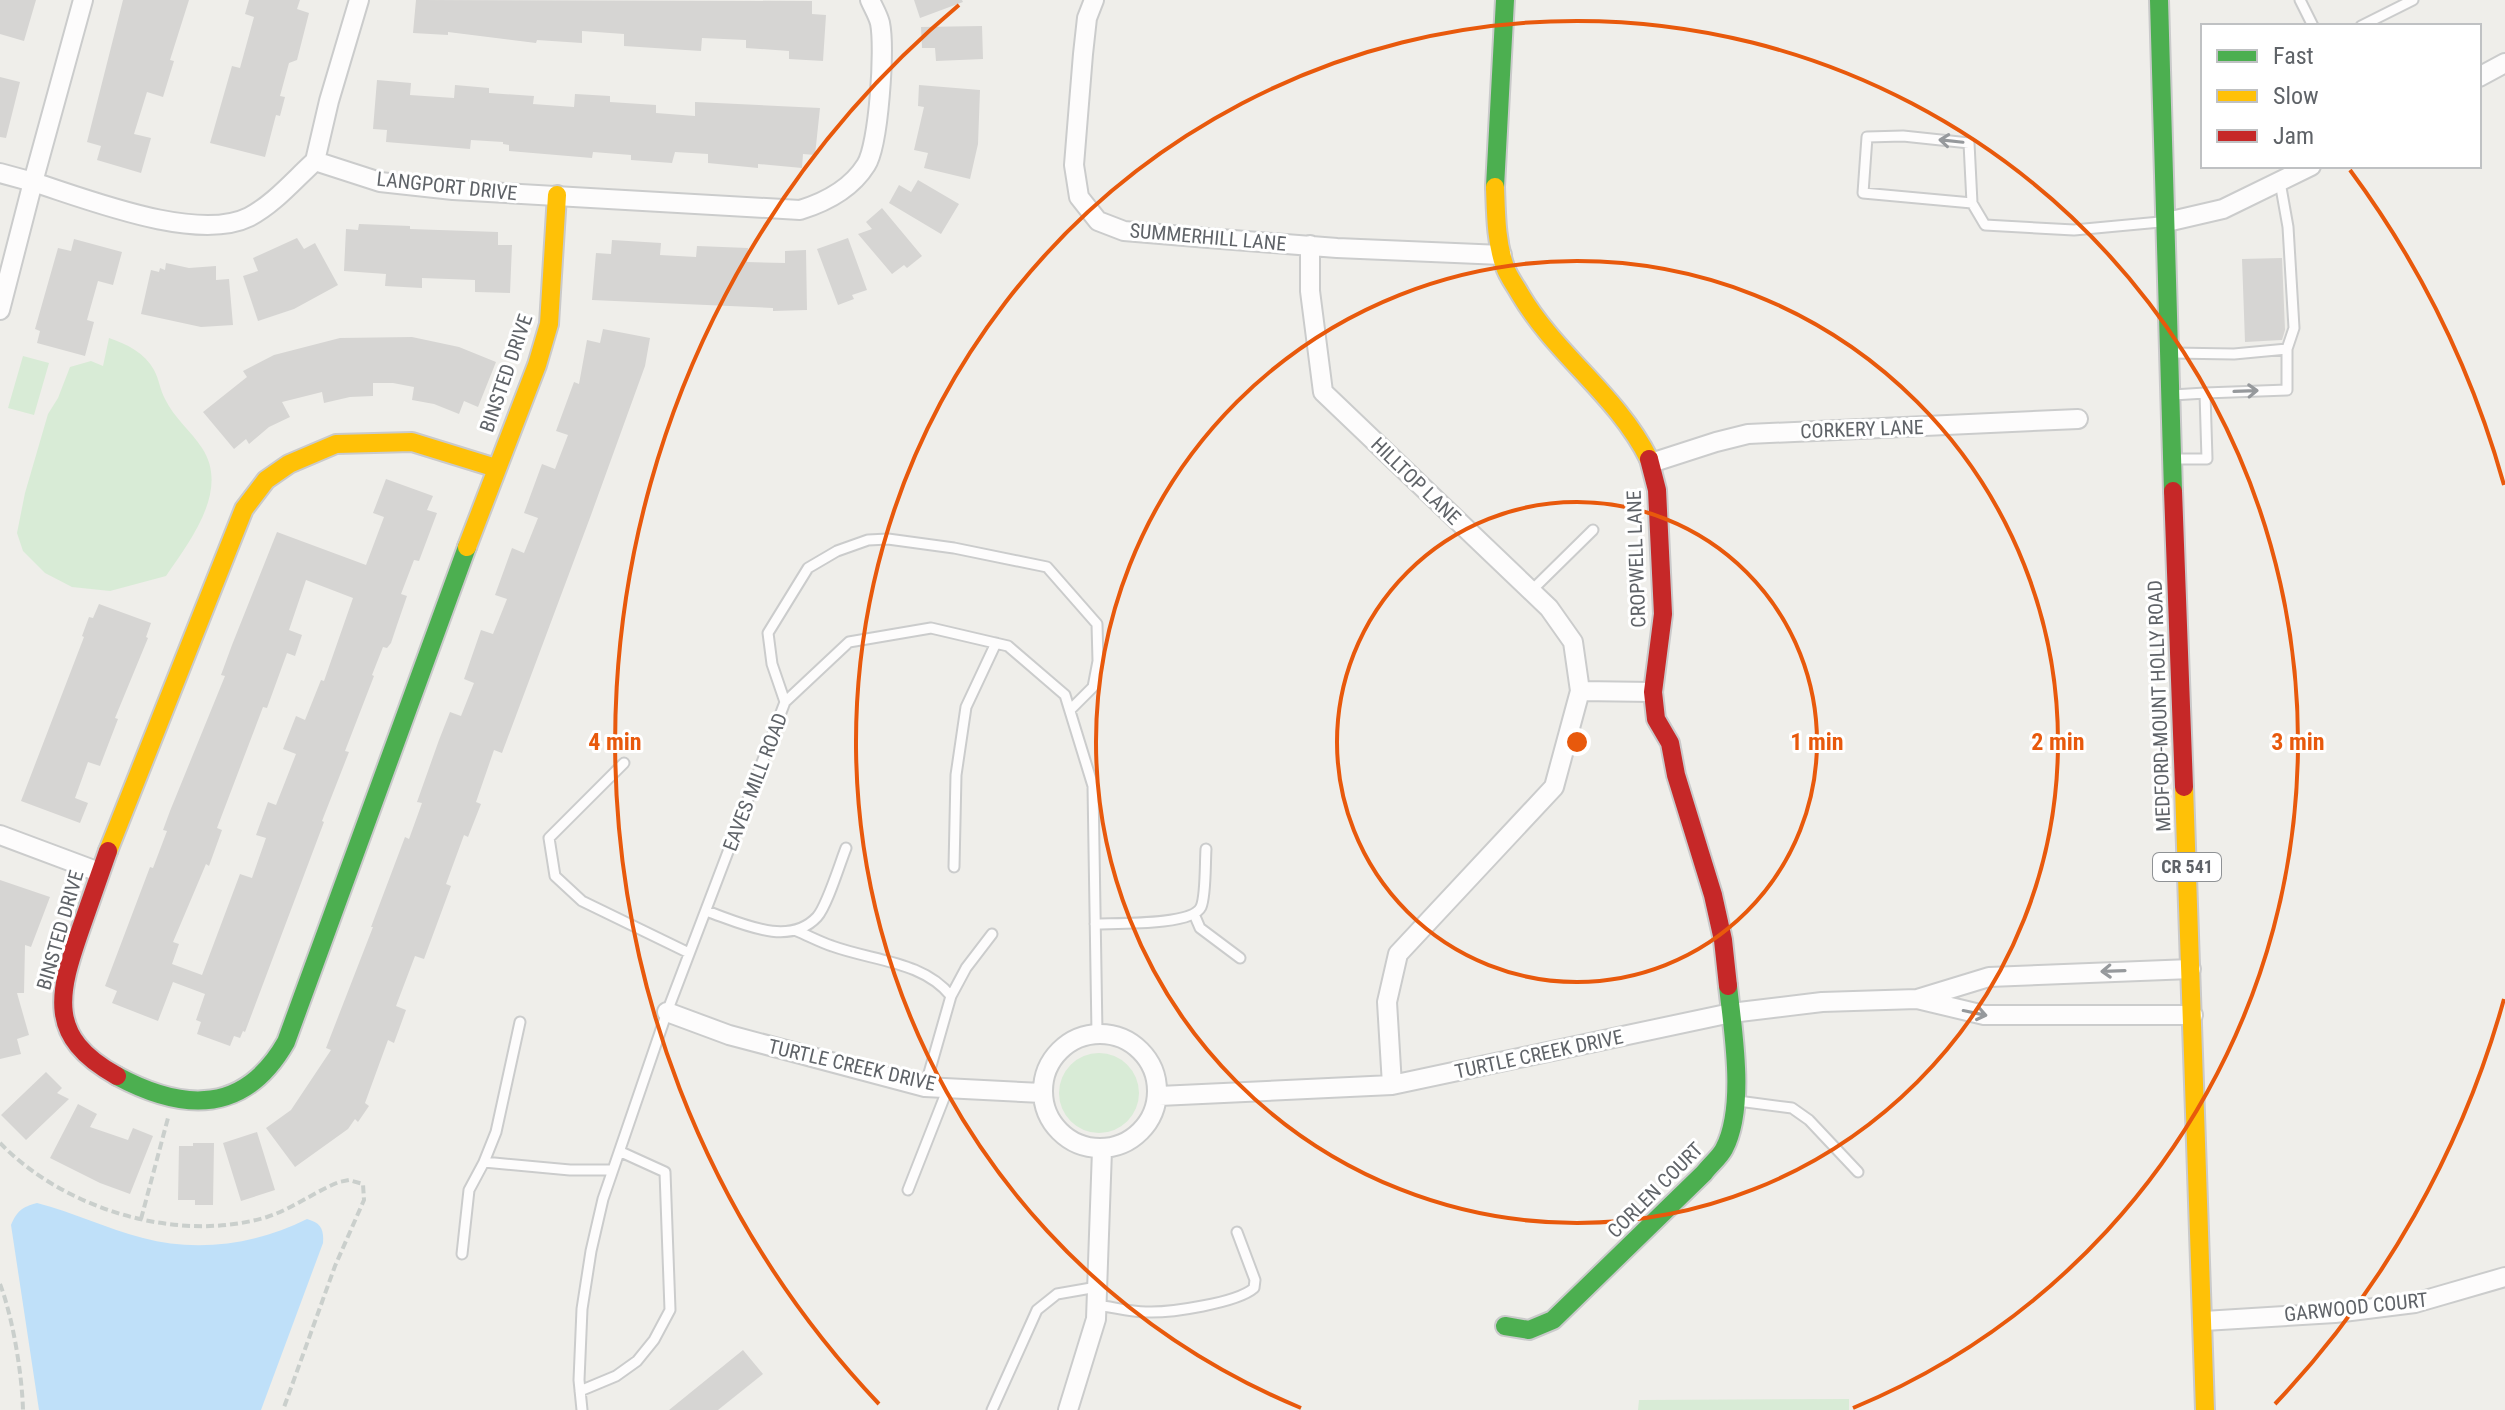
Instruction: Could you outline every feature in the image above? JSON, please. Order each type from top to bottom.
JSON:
[{"type":"street","points":[[0,310],[83,0]]},
{"type":"street","points":[[0,173],[175,223],[209,226],[245,219],[265,208],[315,161],[359,0]]},
{"type":"street","name":"LANGPORT DRIVE","points":[[315,161],[380,182],[453,190],[800,210],[826,202],[847,186],[865,167],[873,150],[882,54],[880,22],[870,0]]},
{"type":"street","name":"SUMMERHILL LANE","points":[[1094,0],[1087,18],[1074,165],[1075,182],[1087,210],[1098,221],[1124,231],[1502,255]]},
{"type":"street","name":"CROPWELL LANE","points":[[1505,0],[1494,178],[1498,239],[1505,269],[1535,320],[1619,411],[1637,435],[1651,463],[1660,519],[1663,614],[1653,692],[1656,719],[1670,743],[1676,775],[1713,895],[1724,950],[1731,1013]]},
{"type":"street","name":"MEDFORD-MOUNT HOLLY ROAD","points":[[2159,0],[2205,1410]]},
{"type":"street","points":[[2481,76],[2505,63]]},
{"type":"street","points":[[2167,222],[2223,209],[2307,168]]},
{"type":"street","name":"BINSTED DRIVE","points":[[496,468],[412,442],[336,444],[289,464],[266,480],[244,509],[99,872],[65,979],[62,1005],[66,1026],[77,1047],[102,1069],[142,1089],[186,1102],[217,1099],[249,1089],[275,1064],[286,1042],[496,468],[537,365],[549,324],[557,195]]},
{"type":"street","name":"HILLTOP LANE","points":[[1310,245],[1310,291],[1323,392],[1549,608],[1573,642],[1580,691],[1554,787],[1398,954],[1387,1002],[1392,1085]]},
{"type":"street","name":"CORKERY LANE","points":[[1651,463],[1748,434],[2078,419]]},
{"type":"street","points":[[1580,691],[1653,692]]},
{"type":"street","points":[[0,835],[99,872]]},
{"type":"street","name":"TURTLE CREEK DRIVE","points":[[1159,1096],[1392,1085],[1731,1013],[1822,1002],[1917,999],[1989,977],[2191,969]]},
{"type":"street","name":"TURTLE CREEK DRIVE","points":[[1917,999],[1984,1015],[2193,1015]]},
{"type":"street","name":"TURTLE CREEK DRIVE","points":[[667,1012],[729,1035],[925,1087],[1042,1093]]},
{"type":"street","name":"CORLEN COURT","points":[[1505,1326],[1516,1331],[1528,1331],[1564,1311],[1715,1161],[1730,1135],[1735,1101],[1731,1013]]},
{"type":"street","points":[[1097,1033],[1121,1037],[1142,1051],[1155,1072],[1159,1096],[1153,1117],[1140,1134],[1123,1145],[1102,1150],[1072,1142],[1050,1122],[1042,1093],[1046,1071],[1057,1052],[1075,1039],[1097,1033]]},
{"type":"street","points":[[1068,1410],[1096,1319],[1102,1150]]},
{"type":"street","name":"GARWOOD COURT","points":[[2204,1321],[2335,1313],[2415,1303],[2505,1277]]},
{"type":"lane","points":[[2300,0],[2312,24]]},
{"type":"lane","points":[[2365,24],[2413,0]]},
{"type":"lane","points":[[1972,203],[1863,193],[1867,137],[1903,136],[1969,143],[1972,203],[1985,225],[2074,230],[2167,222]]},
{"type":"lane","points":[[2170,395],[2287,390],[2287,349],[2294,328],[2288,227],[2280,182]]},
{"type":"lane","points":[[2169,353],[2234,354],[2287,349]]},
{"type":"lane","points":[[2172,459],[2207,459],[2205,393]]},
{"type":"lane","points":[[1531,591],[1593,530]]},
{"type":"lane","points":[[785,702],[772,664],[768,633],[808,568],[837,551],[868,540],[888,539],[954,548],[1047,567],[1097,624],[1098,661],[1093,687],[1070,710]]},
{"type":"lane","name":"EAVES MILL ROAD","points":[[582,1410],[582,1309],[591,1251],[613,1170],[667,1012],[785,702],[849,642],[931,628],[996,643],[1008,646],[1065,695],[1093,786],[1097,1033]]},
{"type":"lane","points":[[954,867],[956,775],[966,707],[996,643]]},
{"type":"lane","points":[[624,763],[549,838],[555,876],[582,901],[689,953]]},
{"type":"lane","points":[[797,931],[818,916],[846,848]]},
{"type":"lane","points":[[1095,924],[1178,920],[1194,914],[1201,906],[1206,849]]},
{"type":"lane","points":[[706,911],[760,930],[797,931],[832,946],[911,968],[933,977],[951,996]]},
{"type":"lane","points":[[1194,914],[1200,928],[1240,958]]},
{"type":"lane","points":[[925,1087],[951,996],[966,968],[992,934]]},
{"type":"lane","points":[[462,1254],[469,1190],[496,1132],[520,1022]]},
{"type":"lane","points":[[908,1190],[948,1088]]},
{"type":"lane","points":[[1735,1101],[1792,1108],[1809,1120],[1858,1172]]},
{"type":"lane","points":[[580,1391],[616,1376],[637,1361],[654,1340],[670,1310],[665,1172],[621,1152]]},
{"type":"lane","points":[[484,1162],[570,1170],[613,1170]]},
{"type":"lane","points":[[992,1410],[1037,1310],[1057,1294],[1097,1296],[1144,1312],[1205,1305],[1248,1293],[1254,1288],[1255,1280],[1237,1232]]},
{"type":"path","points":[[141,1219],[168,1118]]},
{"type":"path","points":[[0,1143],[26,1167],[55,1187],[141,1219],[172,1225],[206,1227],[236,1224],[269,1216],[339,1182],[349,1180],[363,1184],[364,1200],[335,1266],[283,1410]]},
{"type":"path","points":[[0,1284],[9,1307],[23,1410]]},
{"type":"green space","points":[[109,338],[135,350],[150,364],[169,406],[202,448],[212,481],[204,515],[166,576],[110,591],[72,587],[45,573],[23,551],[17,533],[48,414],[70,367],[91,361],[103,366]]},
{"type":"green space","points":[[23,356],[49,363],[34,415],[8,408]]},
{"type":"green space","points":[[1099,1053],[1114,1056],[1127,1065],[1136,1078],[1139,1093],[1136,1108],[1127,1121],[1114,1130],[1099,1133],[1084,1130],[1071,1121],[1062,1108],[1059,1093],[1062,1078],[1071,1065],[1084,1056]]},
{"type":"green space","points":[[1849,1399],[1849,1410],[1638,1410],[1639,1400]]},
{"type":"water","points":[[37,1203],[130,1234],[185,1245],[227,1244],[268,1235],[307,1219],[316,1222],[322,1230],[323,1243],[261,1410],[39,1410],[11,1225],[21,1210]]},
{"type":"building","points":[[0,0],[36,0],[24,41],[0,34]]},
{"type":"building","points":[[123,0],[189,0],[170,60],[174,61],[163,97],[147,92],[134,134],[151,138],[141,173],[97,160],[101,146],[87,142]]},
{"type":"building","points":[[249,0],[300,0],[297,9],[309,13],[297,60],[289,63],[280,96],[285,97],[280,116],[276,115],[265,157],[210,143],[232,66],[240,68],[254,17],[245,14]]},
{"type":"building","points":[[416,0],[812,1],[812,14],[826,15],[823,61],[789,59],[789,51],[746,48],[746,40],[702,38],[701,51],[624,46],[624,34],[582,31],[582,43],[537,40],[536,43],[448,32],[448,35],[413,33]]},
{"type":"building","points":[[914,0],[962,0],[963,2],[920,18]]},
{"type":"building","points":[[982,26],[983,59],[936,61],[935,48],[922,48],[921,27]]},
{"type":"building","points":[[0,77],[20,82],[6,138],[0,137]]},
{"type":"building","points":[[377,80],[411,83],[410,95],[454,98],[455,85],[489,88],[489,93],[534,96],[533,104],[574,107],[575,94],[610,96],[610,102],[656,105],[656,113],[695,116],[695,102],[820,108],[815,155],[803,154],[802,168],[758,164],[758,168],[708,163],[708,154],[675,152],[672,163],[631,160],[631,155],[593,152],[592,158],[509,151],[509,145],[503,142],[471,140],[470,149],[386,142],[387,130],[373,129]]},
{"type":"building","points":[[919,85],[980,90],[978,144],[970,179],[924,168],[928,153],[914,150],[924,107],[918,106]]},
{"type":"building","points":[[918,180],[959,204],[941,234],[889,203],[899,185],[911,192]]},
{"type":"building","points":[[882,208],[922,256],[907,268],[904,265],[892,274],[858,234],[872,229],[866,222]]},
{"type":"building","points":[[359,224],[498,232],[498,245],[512,245],[510,293],[475,292],[475,280],[422,278],[422,288],[385,286],[386,274],[344,271],[346,229],[358,230]]},
{"type":"building","points":[[297,238],[304,249],[315,243],[338,285],[294,309],[258,321],[243,276],[258,271],[253,258]]},
{"type":"building","points":[[848,238],[867,290],[852,295],[854,299],[838,305],[817,249]]},
{"type":"building","points":[[74,239],[122,252],[113,285],[98,281],[87,320],[94,322],[85,356],[37,343],[40,331],[35,329],[58,248],[71,251]]},
{"type":"building","points":[[612,240],[661,243],[660,255],[696,257],[697,246],[748,248],[747,262],[785,263],[785,251],[806,250],[807,310],[773,311],[773,308],[592,300],[596,253],[611,254]]},
{"type":"building","points":[[2282,258],[2285,330],[2282,340],[2245,342],[2242,259]]},
{"type":"building","points":[[166,263],[189,268],[216,266],[216,280],[229,279],[233,325],[201,327],[141,314],[151,270],[165,270]]},
{"type":"building","points":[[603,329],[650,338],[645,366],[591,515],[502,753],[494,750],[476,802],[481,804],[468,837],[464,835],[446,884],[451,886],[424,959],[415,956],[396,1006],[406,1010],[394,1043],[388,1040],[365,1103],[369,1106],[358,1122],[355,1119],[348,1129],[295,1167],[266,1128],[291,1110],[331,1050],[326,1048],[405,837],[409,839],[422,803],[417,802],[439,740],[450,712],[461,716],[474,683],[464,679],[481,630],[493,634],[507,599],[495,595],[512,548],[524,553],[538,518],[524,513],[542,464],[555,469],[568,435],[556,431],[574,382],[579,384],[587,340],[600,343]]},
{"type":"building","points":[[412,337],[459,347],[496,362],[478,407],[464,401],[459,414],[434,404],[412,400],[414,387],[373,383],[373,396],[324,403],[322,392],[282,402],[290,417],[269,427],[249,444],[246,439],[234,449],[203,412],[247,377],[243,371],[274,355],[340,338]]},
{"type":"building","points":[[386,479],[433,496],[427,510],[437,513],[419,561],[414,560],[401,594],[407,596],[391,643],[387,648],[383,647],[372,675],[345,751],[349,752],[245,1032],[240,1038],[234,1036],[230,1046],[197,1034],[201,1022],[196,1020],[205,994],[173,982],[158,1021],[112,1003],[117,991],[105,986],[150,867],[153,868],[167,831],[163,830],[170,811],[225,676],[221,675],[277,532],[366,565],[384,517],[373,513]],"holes":[[[306,580],[353,598],[324,681],[321,680],[305,720],[296,716],[283,749],[296,754],[276,805],[268,802],[256,835],[266,838],[252,878],[240,874],[202,975],[172,964],[179,944],[173,942],[206,864],[209,866],[222,830],[217,828],[263,707],[267,708],[287,653],[295,656],[302,635],[289,630]]]},
{"type":"building","points":[[99,604],[151,623],[100,766],[88,762],[75,798],[88,803],[80,823],[21,801],[89,617],[93,618]]},
{"type":"building","points":[[0,880],[50,897],[31,947],[25,945],[24,993],[17,993],[29,1035],[17,1039],[21,1054],[0,1059]]},
{"type":"building","points":[[46,1072],[62,1088],[57,1093],[69,1099],[26,1140],[1,1115]]},
{"type":"building","points":[[78,1104],[97,1114],[90,1127],[128,1140],[133,1128],[153,1136],[130,1194],[50,1158]]},
{"type":"building","points":[[257,1132],[275,1190],[241,1201],[223,1143]]},
{"type":"building","points":[[193,1143],[214,1143],[213,1205],[195,1205],[195,1200],[178,1200],[179,1146],[193,1146]]},
{"type":"building","points":[[743,1350],[763,1374],[718,1410],[669,1410]]},
{"type":"traffic: fast","points":[[1495,187],[1505,0]]},
{"type":"traffic: fast","points":[[2159,0],[2173,491]]},
{"type":"traffic: fast","points":[[117,1076],[166,1096],[211,1100],[232,1094],[252,1083],[270,1066],[286,1042],[467,547]]},
{"type":"traffic: fast","points":[[1505,1326],[1529,1330],[1553,1320],[1722,1152],[1731,1132],[1736,1091],[1728,986]]},
{"type":"traffic: slow","points":[[1495,187],[1498,238],[1506,270],[1535,316],[1620,415],[1649,459]]},
{"type":"traffic: slow","points":[[467,547],[537,365],[549,324],[557,195]]},
{"type":"traffic: slow","points":[[108,851],[244,509],[266,480],[289,464],[336,444],[412,442],[496,468]]},
{"type":"traffic: slow","points":[[2184,787],[2205,1410]]},
{"type":"traffic: jam","points":[[1649,459],[1657,490],[1663,614],[1653,692],[1656,719],[1670,743],[1676,775],[1713,895],[1723,940],[1728,986]]},
{"type":"traffic: jam","points":[[2173,491],[2184,787]]},
{"type":"traffic: jam","points":[[108,851],[67,973],[64,1012],[68,1029],[78,1046],[117,1076]]}]
